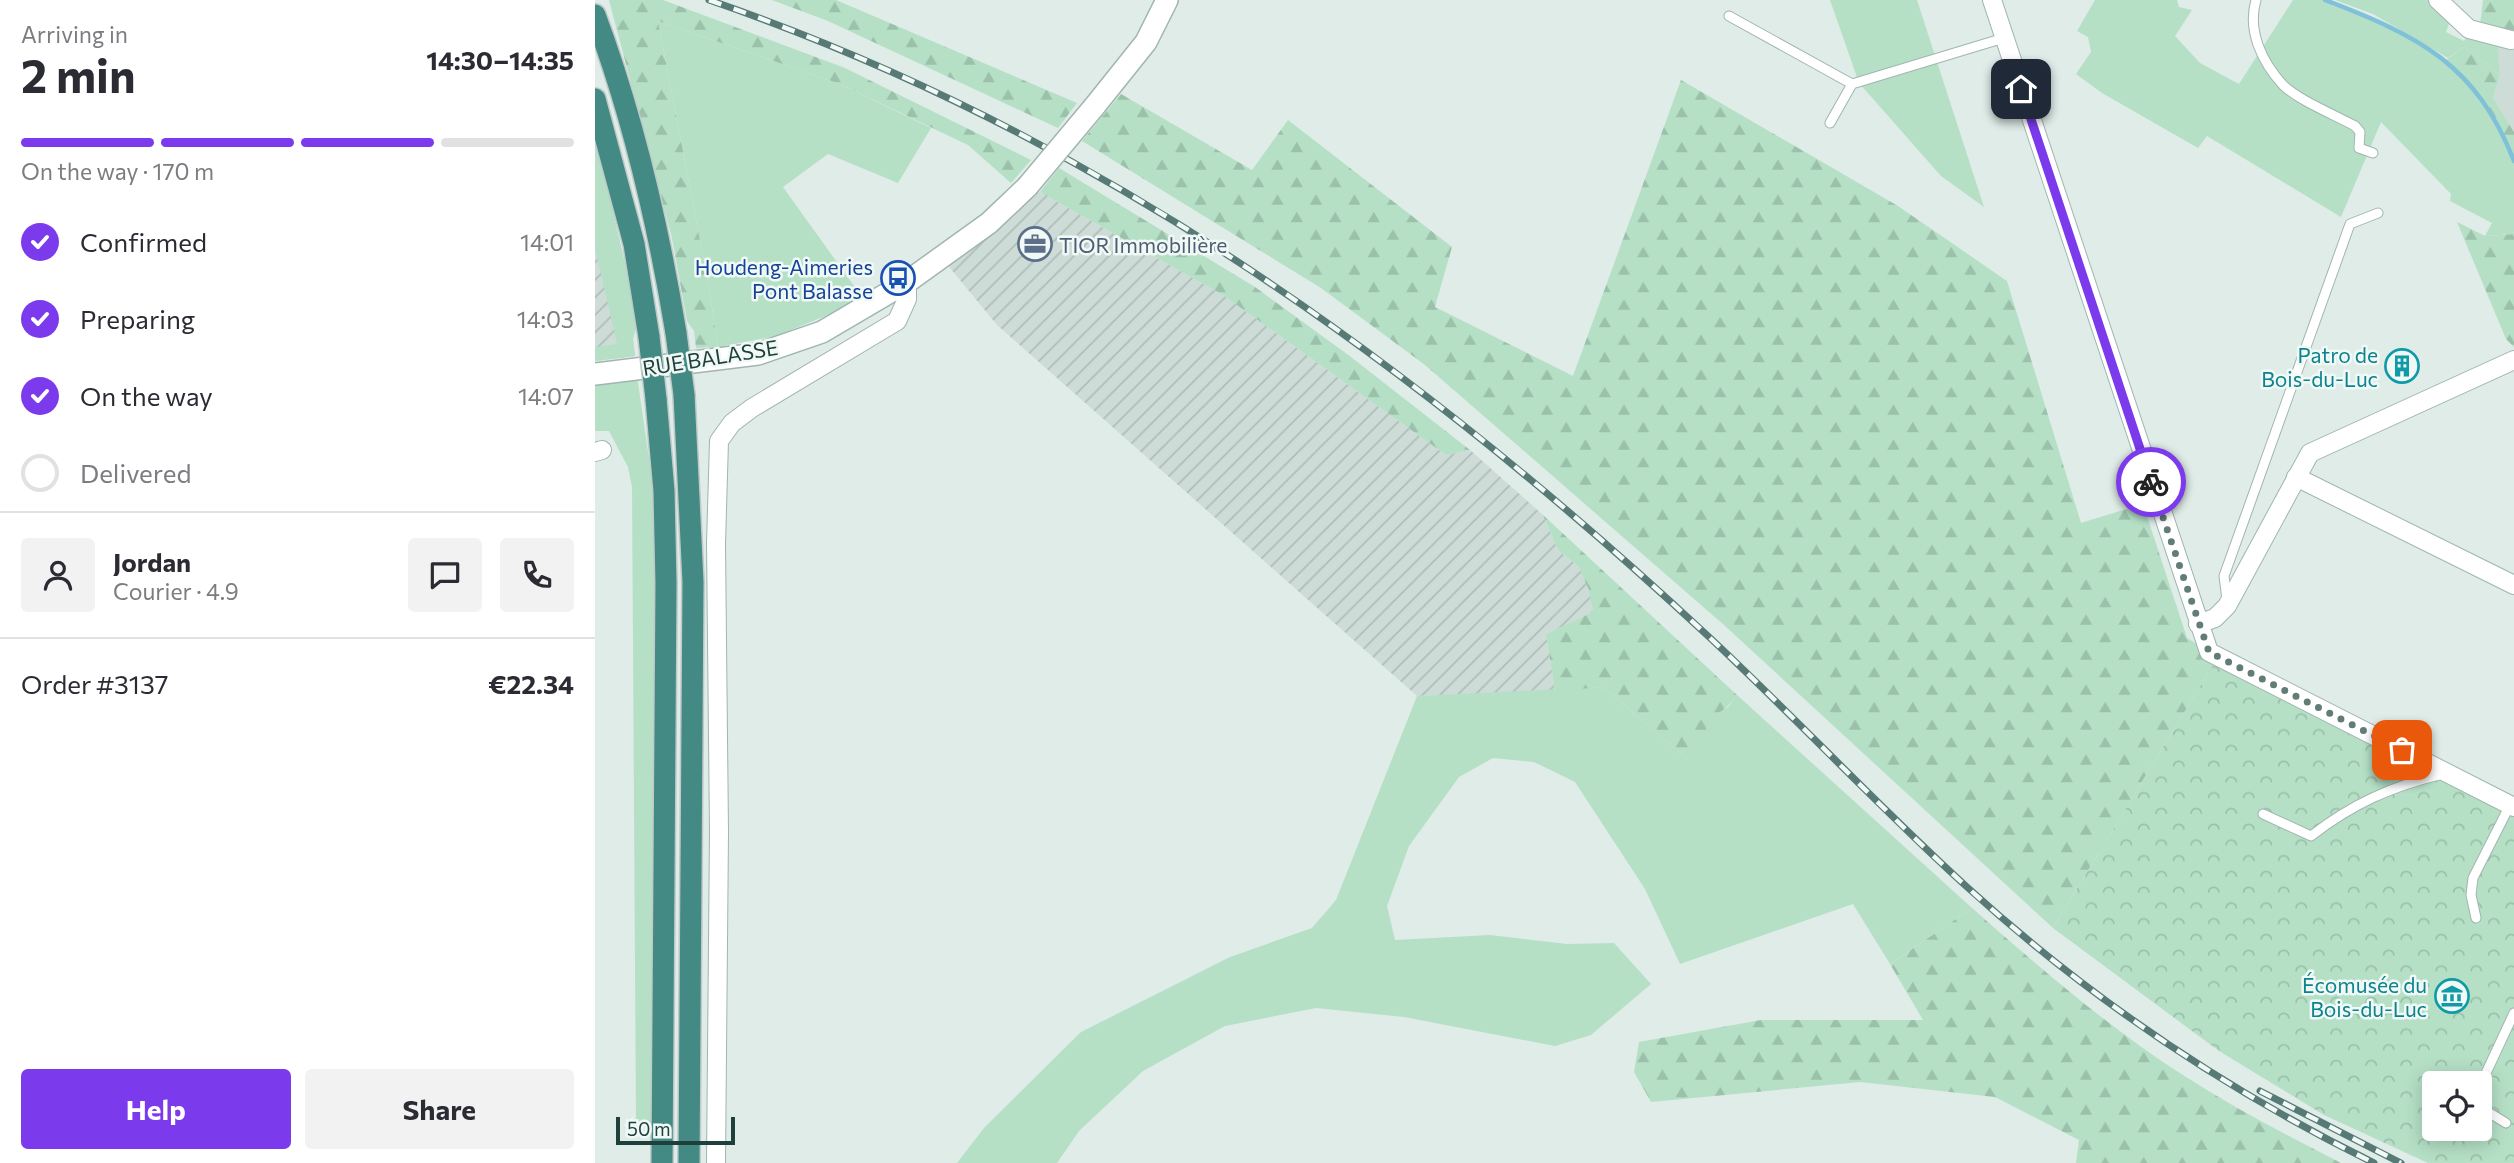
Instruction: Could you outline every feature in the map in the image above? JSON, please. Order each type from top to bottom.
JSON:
[{"type":"highway","points":[[595,15],[639,146],[660,236],[684,395],[693,582],[689,1163]]},
{"type":"highway","points":[[595,99],[633,244],[649,337],[664,491],[666,583],[662,1163]]},
{"type":"street","name":"RUE BALASSE","points":[[595,374],[758,354],[823,332],[907,282],[989,223],[1027,187],[1146,42],[1167,0]]},
{"type":"street","points":[[1991,0],[2209,652],[2447,773],[2513,803]]},
{"type":"street","points":[[2438,0],[2469,29],[2513,40]]},
{"type":"street","points":[[716,1163],[719,832],[716,544],[719,441],[732,423],[752,408],[897,321],[907,299],[907,282]]},
{"type":"street","points":[[2198,624],[2215,618],[2227,606],[2310,453],[2514,359]]},
{"type":"street","points":[[2296,477],[2514,585]]},
{"type":"lane","points":[[2256,0],[2253,27],[2258,50],[2284,86],[2355,126],[2360,132],[2359,148],[2372,153]]},
{"type":"lane","points":[[1729,16],[1852,84]]},
{"type":"lane","points":[[1830,123],[1852,84],[2004,38]]},
{"type":"lane","points":[[2227,606],[2224,576],[2350,225],[2378,213]]},
{"type":"lane","points":[[2263,814],[2311,836],[2344,811],[2383,791],[2447,773]]},
{"type":"lane","points":[[2476,918],[2471,895],[2473,878],[2513,803]]},
{"type":"lane","points":[[2487,1071],[2514,1013]]},
{"type":"lane","points":[[2492,1114],[2506,1123]]},
{"type":"shaded area","points":[[2514,2],[2514,132],[2493,98],[2500,75],[2496,46],[2501,4]]},
{"type":"shaded area","points":[[595,133],[638,321],[633,339],[635,356],[595,361]]},
{"type":"shaded area","points":[[1040,192],[1223,295],[1446,455],[1470,450],[1543,515],[1558,550],[1579,567],[1590,590],[1593,613],[1546,634],[1555,691],[1417,696],[997,325],[941,257],[1014,202]]},
{"type":"green space","points":[[609,0],[663,0],[845,68],[1031,160],[1011,183],[968,145],[840,84],[658,21],[718,347],[696,348],[694,331],[687,321],[672,238]]},
{"type":"green space","points":[[772,0],[836,0],[1077,103],[1058,128],[828,21]]},
{"type":"green space","points":[[1830,0],[1917,0],[1984,207],[1941,176],[1859,83]]},
{"type":"green space","points":[[2095,0],[2177,0],[2179,7],[2192,10],[2175,36],[2200,63],[2239,84],[2293,0],[2325,0],[2370,17],[2446,60],[2474,88],[2500,126],[2514,161],[2514,234],[2485,236],[2492,223],[2450,201],[2451,194],[2381,122],[2341,217],[2207,136],[2198,148],[2102,93],[2076,74],[2091,52],[2088,37],[2077,31]]},
{"type":"green space","points":[[2335,0],[2432,0],[2451,18],[2446,32],[2464,41],[2469,33],[2497,41],[2500,75],[2464,47],[2448,58],[2373,14]]},
{"type":"green space","points":[[2483,0],[2514,0],[2514,38],[2479,33]]},
{"type":"green space","points":[[658,21],[840,84],[931,128],[898,183],[828,154],[783,187],[869,307],[835,312],[776,336],[718,347]]},
{"type":"green space","points":[[2464,47],[2500,75],[2493,98],[2514,132],[2514,161],[2486,107],[2446,60]]},
{"type":"green space","points":[[1681,80],[1898,206],[2007,281],[2081,523],[2143,504],[2187,638],[2218,657],[2053,928],[1724,625],[1425,365],[1321,288],[1082,141],[1121,94],[1252,170],[1288,120],[1452,247],[1435,307],[1573,376]]},
{"type":"green space","points":[[595,133],[638,321],[633,339],[635,356],[595,361],[595,347],[617,344],[595,248]]},
{"type":"green space","points":[[1059,168],[1255,287],[1351,357],[1470,450],[1446,455],[1223,295],[1040,192]]},
{"type":"green space","points":[[2457,222],[2485,236],[2514,234],[2514,347],[2506,339]]},
{"type":"green space","points":[[637,376],[652,479],[656,582],[652,1125],[636,1124],[632,487],[628,467],[609,431],[595,431],[595,381]]},
{"type":"green space","points":[[1543,515],[1737,695],[1710,721],[1705,752],[1686,758],[1603,687],[1555,691],[1546,634],[1593,612],[1589,590],[1579,567],[1558,550]]},
{"type":"green space","points":[[2218,657],[2514,807],[2514,1163],[2428,1163],[2324,1115],[2219,1051],[2053,928]]},
{"type":"green space","points":[[1603,687],[1686,758],[1711,715],[1728,707],[1737,695],[1972,908],[1890,964],[1853,904],[1680,964],[1645,889],[1575,782],[1534,762],[1493,758],[1459,777],[1409,846],[1387,906],[1395,940],[1490,935],[1567,944],[1614,943],[1651,984],[1591,1035],[1555,1046],[1404,1017],[1316,1008],[1225,1026],[1143,1071],[1079,1131],[1057,1163],[957,1163],[984,1128],[1081,1032],[1230,957],[1312,928],[1336,900],[1417,696]]},
{"type":"green space","points":[[1972,908],[2076,997],[2130,1039],[2205,1089],[2341,1163],[2076,1163],[2079,1140],[1995,1097],[1860,1082],[1651,1102],[1634,1072],[1639,1042],[1761,1020],[1923,1020],[1890,964]]},
{"type":"waterway","points":[[2325,0],[2389,27],[2441,58],[2482,100],[2514,161]]},
{"type":"railway","points":[[709,0],[850,54],[986,116],[1116,187],[1242,264],[1363,349],[1481,439],[1596,535],[1741,667],[1967,887],[2061,967],[2110,1004],[2212,1073],[2265,1105],[2374,1163]]},
{"type":"railway","points":[[2260,1091],[2401,1163]]},
{"type":"way so far","points":[[2151,482],[2209,652],[2402,750]]},
{"type":"place","name":"TIOR Immobilière","points":[[1035,244]]},
{"type":"place","name":"Houdeng-Aimeries Pont Balasse","points":[[898,278]]},
{"type":"place","name":"Patro de Bois-du-Luc","points":[[2402,366]]},
{"type":"place","name":"Écomusée du Bois-du-Luc","points":[[2452,996]]},
{"type":"route","points":[[2021,89],[2151,482]]}]
